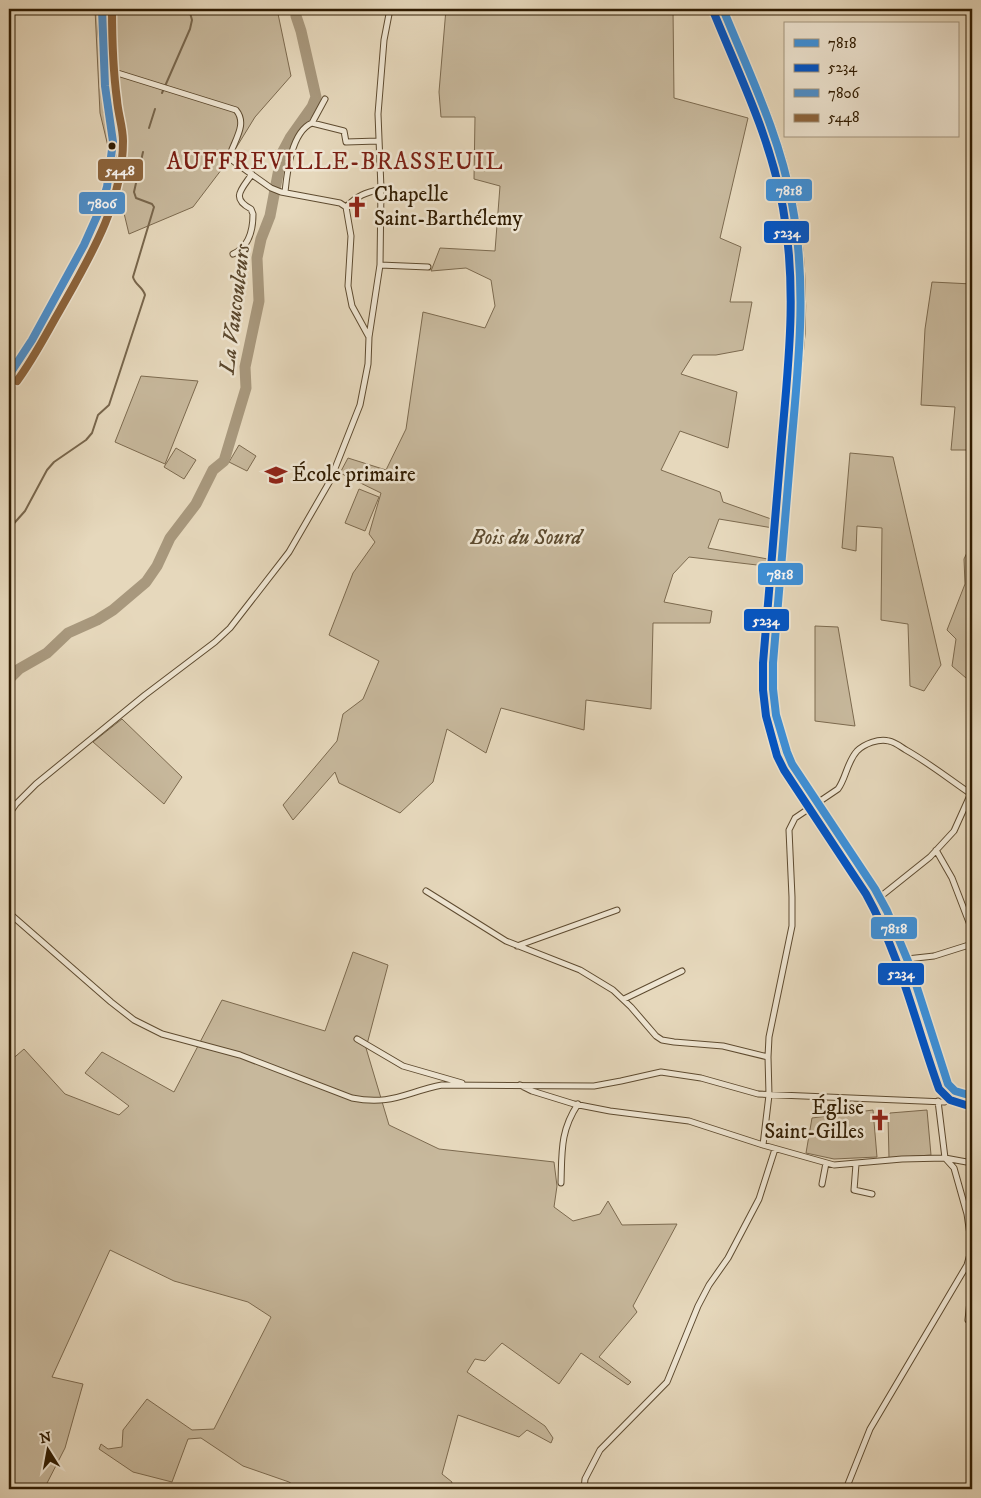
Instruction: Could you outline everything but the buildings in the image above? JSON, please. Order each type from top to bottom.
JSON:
[{"type":"main road","points":[[102,9],[102,32],[109,71]]},
{"type":"main road","points":[[9,375],[22,357],[84,248],[98,219],[110,175],[113,131],[108,112],[108,9]]},
{"type":"main road","points":[[723,9],[743,54]]},
{"type":"main road","points":[[727,9],[773,130],[785,169],[796,224],[802,284],[801,333],[772,663],[772,693],[775,716],[787,755],[880,897],[921,996],[949,1087],[955,1092],[972,1096]]},
{"type":"street","points":[[9,814],[36,784],[78,748],[230,628],[289,552],[330,481],[360,405],[368,364],[369,338],[380,265],[381,189],[378,114],[384,40],[390,9]]},
{"type":"street","points":[[109,71],[236,110],[241,115],[242,122],[230,152],[230,157],[233,161],[271,188],[340,203],[346,207],[349,215],[351,236],[348,286],[352,306],[369,338]]},
{"type":"street","points":[[283,192],[289,158],[298,137],[312,123],[325,98]]},
{"type":"street","points":[[312,123],[344,131],[346,142],[378,141]]},
{"type":"street","points":[[233,254],[240,250],[248,240],[253,214],[252,209],[243,205],[239,199],[239,194],[252,174]]},
{"type":"street","points":[[346,207],[356,198],[381,189]]},
{"type":"street","points":[[380,265],[428,267]]},
{"type":"street","points":[[762,1146],[769,1095],[769,1037],[792,926],[789,830],[795,818],[838,789],[857,750],[867,744],[889,740],[971,793],[954,831],[930,857],[880,897]]},
{"type":"street","points":[[936,850],[952,878],[972,930]]},
{"type":"street","points":[[426,891],[490,932],[516,946],[580,970],[613,990],[624,999],[656,1036],[662,1040],[723,1046],[768,1057]]},
{"type":"street","points":[[516,946],[617,910]]},
{"type":"street","points":[[9,913],[134,1020],[162,1034],[240,1055],[352,1098],[386,1101],[421,1089],[442,1085],[519,1084],[594,1086],[661,1072],[701,1078],[727,1087],[769,1095],[945,1102],[955,1092]]},
{"type":"street","points":[[907,959],[934,956],[972,944]]},
{"type":"street","points":[[624,999],[682,971]]},
{"type":"street","points":[[357,1039],[403,1066],[468,1085]]},
{"type":"street","points":[[519,1084],[532,1091],[578,1104],[688,1121],[762,1146],[834,1165],[902,1159],[945,1158],[972,1162]]},
{"type":"street","points":[[846,1489],[870,1429],[967,1265],[972,1248],[967,1214],[954,1168],[945,1158],[938,1101]]},
{"type":"street","points":[[561,1183],[564,1134],[569,1118],[578,1104]]},
{"type":"street","points":[[584,1489],[585,1479],[600,1450],[667,1382],[698,1306],[709,1285],[728,1258],[759,1200],[775,1149]]},
{"type":"street","points":[[822,1184],[826,1163]]},
{"type":"street","points":[[856,1164],[854,1190],[872,1194]]},
{"type":"street","points":[[968,1320],[972,1281]]},
{"type":"green space","points":[[95,9],[277,9],[291,76],[255,117],[228,161],[193,207],[129,234],[100,113]]},
{"type":"green space","name":"Bois du Sourd","points":[[446,9],[673,9],[674,98],[748,118],[720,238],[741,247],[730,302],[752,302],[743,350],[716,355],[693,355],[681,374],[737,392],[728,448],[680,431],[661,470],[720,492],[723,502],[774,520],[773,528],[719,519],[708,548],[773,560],[774,567],[689,557],[673,574],[664,602],[712,611],[710,623],[653,623],[651,709],[586,700],[584,730],[501,708],[486,753],[447,729],[433,782],[400,813],[339,783],[335,772],[293,820],[283,805],[337,741],[343,714],[363,699],[379,661],[329,635],[353,573],[375,542],[369,534],[381,493],[340,473],[348,458],[386,470],[406,429],[423,312],[485,328],[495,306],[491,280],[466,268],[431,271],[440,248],[495,251],[500,186],[474,179],[475,117],[441,117],[439,92]]},
{"type":"green space","points":[[932,282],[972,284],[972,418],[969,450],[951,450],[955,407],[921,405],[925,329]]},
{"type":"green space","points":[[141,376],[198,381],[165,464],[115,442]]},
{"type":"green space","points":[[239,445],[256,456],[247,471],[229,462]]},
{"type":"green space","points":[[176,448],[196,460],[184,479],[164,467]]},
{"type":"green space","points":[[850,453],[893,457],[941,665],[924,691],[910,686],[908,624],[881,620],[882,528],[857,526],[856,551],[842,548]]},
{"type":"green space","points":[[359,489],[379,497],[365,531],[345,523]]},
{"type":"green space","points":[[972,542],[972,670],[966,678],[952,666],[956,639],[947,630],[965,584],[964,559]]},
{"type":"green space","points":[[815,626],[838,627],[855,726],[815,721]]},
{"type":"green space","points":[[122,719],[182,777],[164,804],[93,742]]},
{"type":"green space","points":[[353,952],[388,965],[366,1048],[389,1125],[439,1149],[554,1162],[557,1186],[554,1207],[573,1221],[600,1214],[608,1201],[622,1225],[677,1224],[633,1306],[637,1312],[599,1357],[631,1382],[628,1385],[581,1353],[559,1384],[502,1343],[485,1361],[475,1359],[467,1372],[545,1426],[553,1438],[551,1443],[527,1430],[519,1437],[458,1415],[442,1474],[452,1482],[450,1489],[299,1489],[289,1482],[243,1466],[201,1438],[188,1439],[172,1482],[133,1472],[99,1449],[101,1444],[108,1449],[122,1447],[123,1430],[147,1399],[192,1430],[214,1429],[271,1317],[248,1302],[174,1281],[110,1250],[52,1377],[83,1384],[65,1448],[44,1489],[9,1489],[9,1104],[11,1101],[9,1099],[9,1062],[24,1049],[65,1094],[119,1115],[129,1106],[85,1073],[102,1052],[174,1092],[222,1000],[325,1031]]},
{"type":"green space","points":[[873,1110],[877,1157],[834,1159],[806,1153],[812,1118]]},
{"type":"green space","points":[[927,1110],[931,1155],[889,1158],[888,1117],[890,1113]]},
{"type":"waterway","points":[[162,93],[190,29],[192,20],[189,9]]},
{"type":"waterway","name":"La Vaucouleurs","points":[[9,679],[19,669],[47,653],[68,633],[97,620],[113,610],[146,582],[157,566],[170,538],[196,504],[213,470],[224,461],[246,388],[245,367],[259,301],[257,258],[261,239],[270,216],[282,153],[312,107],[316,97],[296,16],[296,9]]},
{"type":"waterway","points":[[149,128],[155,109]]},
{"type":"waterway","points":[[9,529],[25,511],[47,470],[54,462],[86,440],[92,433],[98,415],[109,405],[145,295],[133,277],[154,207],[152,204],[136,198],[134,192],[143,152]]},
{"type":"transit line","name":"7806","points":[[9,375],[32,340],[84,245],[101,207],[107,187],[113,142],[105,86],[102,9]]},
{"type":"transit line","name":"5448","points":[[17,381],[40,346],[93,250],[111,208],[117,186],[122,164],[123,141],[115,77],[112,9]]},
{"type":"transit line","name":"7818","points":[[723,9],[772,129],[787,179],[797,233],[800,291],[799,350],[773,663],[776,715],[792,764],[875,889],[887,911],[910,966],[948,1084],[955,1091],[972,1096]]},
{"type":"transit line","name":"5234","points":[[714,13],[754,109],[771,157],[783,208],[790,266],[789,351],[763,663],[763,690],[766,716],[777,756],[784,770],[866,894],[878,918],[898,966],[939,1089],[950,1100],[969,1106]]},
{"type":"place","name":"Chapelle Saint-Barthélemy","points":[[357,207]]},
{"type":"place","name":"École primaire","points":[[276,475]]},
{"type":"place","name":"Église Saint-Gilles","points":[[880,1120]]},
{"type":"district","name":"AUFFREVILLE-BRASSEUIL","points":[[335,162]]}]
